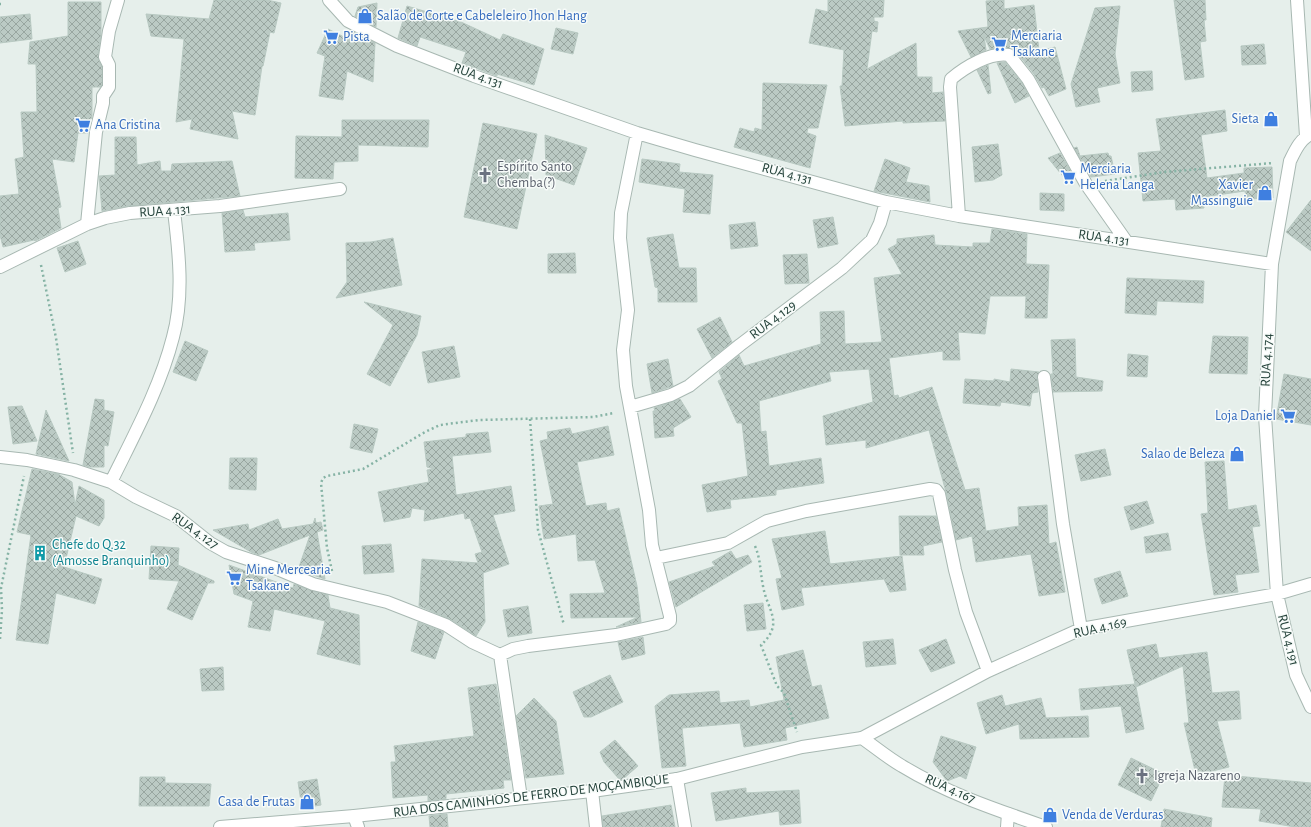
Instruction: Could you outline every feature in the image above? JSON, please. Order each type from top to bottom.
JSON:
[{"type":"street","points":[[87,224],[96,132],[103,103],[103,96],[109,87],[109,65],[105,57],[108,30],[118,0]]},
{"type":"street","name":"RUA 4.131","points":[[329,0],[348,20],[397,46],[474,76],[637,133],[886,202],[959,216],[1272,264]]},
{"type":"street","points":[[1297,0],[1309,135]]},
{"type":"street","points":[[959,216],[950,86],[951,79],[976,62],[1002,54],[1009,55],[1028,79],[1086,184],[1126,241]]},
{"type":"street","points":[[521,798],[500,656],[513,649],[616,636],[666,624],[670,621],[656,558],[649,510],[630,407],[623,350],[628,310],[620,238],[621,213],[637,133]]},
{"type":"street","name":"RUA 4.174","points":[[1277,594],[1265,416],[1272,264],[1290,162],[1296,148],[1309,135]]},
{"type":"street","name":"RUA 4.131","points":[[0,267],[87,224],[130,213],[220,206],[340,188]]},
{"type":"street","name":"RUA 4.129","points":[[630,407],[671,394],[689,386],[740,345],[837,272],[872,240],[880,223],[886,202]]},
{"type":"street","points":[[111,482],[158,383],[174,336],[179,291],[179,264],[174,210]]},
{"type":"street","points":[[1044,377],[1063,524],[1081,629]]},
{"type":"street","name":"RUA 4.127","points":[[0,456],[74,470],[111,482],[136,497],[176,516],[210,543],[226,552],[275,568],[313,584],[336,591],[387,602],[446,625],[500,656]]},
{"type":"street","points":[[656,558],[728,543],[767,521],[806,511],[915,491],[936,490],[939,494],[955,570],[966,612],[988,671]]},
{"type":"street","name":"RUA 4.169","points":[[862,738],[988,671],[1081,629],[1277,594],[1311,584]]},
{"type":"street","name":"RUA 4.191","points":[[1277,594],[1296,675],[1311,707]]},
{"type":"street","name":"RUA DOS CAMINHOS DE FERRO DE MOÇAMBIQUE","points":[[220,827],[356,821],[521,798],[592,791],[677,779],[802,748],[862,738]]},
{"type":"street","name":"RUA 4.167","points":[[862,738],[901,766],[945,788],[1008,814],[1046,827]]},
{"type":"street","points":[[677,779],[685,827]]},
{"type":"street","points":[[592,791],[596,827]]},
{"type":"street","points":[[1007,827],[1008,814]]},
{"type":"path","points":[[1086,184],[1164,172],[1290,162]]},
{"type":"path","points":[[38,249],[56,338],[73,452],[74,470]]},
{"type":"path","points":[[336,591],[327,548],[321,483],[323,478],[363,469],[425,432],[440,425],[479,420],[594,417],[610,414],[630,407]]},
{"type":"path","points":[[530,419],[538,530],[557,593],[568,641]]},
{"type":"path","points":[[0,639],[2,610],[1,588],[27,460]]},
{"type":"path","points":[[749,532],[760,558],[763,587],[774,616],[770,637],[761,645],[777,686],[784,693],[802,748]]},
{"type":"building","points":[[214,0],[267,0],[281,3],[274,33],[270,32],[262,66],[255,115],[232,111],[238,139],[190,129],[192,119],[176,122],[184,39],[151,36],[146,14],[209,19]]},
{"type":"building","points":[[828,0],[884,0],[883,17],[874,17],[874,21],[878,22],[877,32],[872,31],[867,69],[916,43],[917,77],[932,77],[932,93],[943,92],[945,121],[903,123],[903,121],[845,126],[840,86],[842,86],[844,50],[809,43],[816,9],[828,12]]},
{"type":"building","points":[[1004,0],[1004,9],[1034,5],[1039,51],[1055,47],[1066,89],[1049,96],[1044,87],[1042,88],[1034,74],[1015,50],[1002,47],[990,49],[984,36],[986,50],[971,57],[958,31],[988,27],[986,1]]},
{"type":"building","points":[[1174,0],[1205,0],[1206,20],[1204,20],[1206,41],[1200,42],[1204,77],[1185,80]]},
{"type":"building","points":[[68,2],[101,2],[101,35],[98,56],[102,67],[102,85],[100,87],[92,87],[92,115],[88,133],[78,133],[74,162],[52,159],[61,207],[58,208],[61,228],[35,241],[3,247],[0,235],[0,196],[19,194],[15,159],[24,157],[21,112],[37,112],[36,64],[28,64],[30,42],[68,36]]},
{"type":"building","points":[[377,3],[376,27],[355,16],[358,7]]},
{"type":"building","points":[[407,6],[461,22],[500,40],[503,34],[544,49],[534,85],[497,74],[497,76],[462,63],[466,52],[420,37],[417,46],[398,38]]},
{"type":"building","points":[[1120,6],[1115,54],[1120,83],[1097,88],[1100,102],[1076,107],[1071,84],[1095,8]]},
{"type":"building","points":[[30,14],[32,39],[0,43],[0,17]]},
{"type":"building","points":[[556,28],[578,33],[573,54],[551,49]]},
{"type":"building","points":[[328,29],[348,39],[351,31],[375,43],[373,82],[347,71],[343,100],[319,96],[325,56],[317,53]]},
{"type":"building","points":[[1264,44],[1266,64],[1242,65],[1241,46]]},
{"type":"building","points":[[1005,62],[1022,83],[1029,96],[1015,103],[997,63]]},
{"type":"building","points":[[988,65],[991,93],[988,94],[977,70]]},
{"type":"building","points":[[1152,71],[1153,90],[1132,92],[1131,72]]},
{"type":"building","points":[[763,83],[827,85],[818,128],[808,128],[807,132],[805,132],[816,136],[810,168],[734,147],[740,128],[754,132],[755,128],[762,130]]},
{"type":"building","points":[[1225,110],[1227,131],[1201,135],[1207,178],[1244,173],[1244,168],[1272,167],[1273,198],[1246,199],[1245,191],[1203,197],[1204,208],[1176,210],[1175,199],[1143,201],[1138,153],[1161,151],[1156,119]]},
{"type":"building","points":[[342,120],[429,120],[428,147],[358,145],[358,161],[334,162],[333,179],[295,178],[296,136],[342,137]]},
{"type":"building","points":[[483,123],[537,134],[517,229],[464,217]]},
{"type":"building","points":[[545,135],[587,148],[574,185],[546,175]]},
{"type":"building","points":[[115,137],[136,137],[137,165],[160,161],[161,171],[171,171],[172,164],[232,161],[240,196],[129,206],[102,211],[99,176],[115,175]]},
{"type":"building","points":[[998,144],[1002,175],[993,180],[975,182],[972,147]]},
{"type":"building","points":[[1077,147],[1080,156],[1108,153],[1109,156],[1111,156],[1115,174],[1091,177],[1074,148]]},
{"type":"building","points":[[1060,153],[1075,179],[1066,180],[1048,158]]},
{"type":"building","points":[[642,159],[680,164],[679,172],[713,175],[710,214],[683,212],[685,189],[639,182]]},
{"type":"building","points":[[885,159],[910,168],[906,182],[929,186],[930,202],[874,191]]},
{"type":"building","points":[[1040,193],[1064,194],[1064,211],[1040,210]]},
{"type":"building","points":[[1311,200],[1311,251],[1286,232]]},
{"type":"building","points":[[243,210],[245,217],[288,213],[290,240],[254,243],[255,250],[225,252],[222,213]]},
{"type":"building","points":[[833,217],[838,244],[818,248],[813,220]]},
{"type":"building","points":[[755,222],[758,246],[731,249],[729,225]]},
{"type":"building","points":[[992,229],[1027,234],[1026,264],[1049,265],[1047,318],[1025,318],[1026,296],[990,296],[985,334],[958,332],[960,360],[943,360],[943,351],[889,358],[894,396],[898,395],[899,398],[932,387],[965,490],[979,488],[986,531],[1019,526],[1018,507],[1047,505],[1049,544],[1056,542],[1065,592],[1039,596],[1031,554],[976,562],[972,536],[956,540],[946,492],[929,430],[866,448],[866,440],[826,445],[823,416],[873,402],[869,369],[829,372],[831,381],[759,401],[761,432],[766,431],[769,466],[821,458],[824,483],[776,490],[776,495],[730,500],[731,508],[707,512],[702,485],[748,476],[742,423],[737,423],[718,381],[722,379],[719,372],[739,355],[744,366],[821,344],[820,312],[844,311],[845,344],[882,342],[874,278],[902,274],[888,249],[897,244],[897,239],[934,235],[935,245],[973,247],[973,243],[990,243]]},
{"type":"building","points":[[673,234],[679,268],[696,268],[697,302],[658,302],[658,288],[655,287],[647,238]]},
{"type":"building","points":[[393,238],[402,285],[336,298],[347,282],[346,243],[371,242]]},
{"type":"building","points":[[78,241],[86,264],[65,272],[57,248]]},
{"type":"building","points":[[575,253],[576,273],[548,273],[548,254]]},
{"type":"building","points":[[807,254],[809,283],[785,284],[783,255]]},
{"type":"building","points":[[1127,278],[1204,281],[1203,303],[1157,301],[1156,315],[1125,313]]},
{"type":"building","points":[[364,302],[421,316],[417,335],[390,386],[367,374],[393,325]]},
{"type":"building","points":[[720,317],[732,342],[712,358],[697,329]]},
{"type":"building","points":[[1213,336],[1248,337],[1247,374],[1209,373]]},
{"type":"building","points":[[1075,339],[1076,377],[1103,381],[1102,391],[1053,392],[1051,374],[1053,374],[1051,340]]},
{"type":"building","points":[[185,341],[208,351],[196,381],[173,372]]},
{"type":"building","points":[[454,346],[460,377],[428,383],[422,352]]},
{"type":"building","points":[[1128,354],[1148,356],[1147,377],[1127,376]]},
{"type":"building","points":[[668,359],[673,386],[652,393],[647,364]]},
{"type":"building","points":[[1011,369],[1039,372],[1037,378],[1038,392],[1032,393],[1030,406],[1001,402],[1000,406],[963,403],[965,379],[994,381],[994,379],[1010,382]]},
{"type":"building","points":[[1284,374],[1311,379],[1311,425],[1276,419]]},
{"type":"building","points":[[95,399],[104,400],[104,410],[114,412],[108,446],[104,445],[104,467],[90,467],[83,465]]},
{"type":"building","points":[[680,399],[691,417],[673,428],[674,436],[655,438],[654,408]]},
{"type":"building","points":[[22,406],[37,441],[13,444],[8,407]]},
{"type":"building","points":[[46,410],[69,461],[36,454]]},
{"type":"building","points":[[354,424],[378,429],[372,453],[350,448]]},
{"type":"building","points":[[608,426],[614,455],[577,462],[586,506],[606,503],[607,511],[619,508],[637,586],[641,622],[616,627],[638,617],[571,618],[570,594],[605,593],[595,560],[578,561],[576,534],[544,539],[539,506],[553,504],[540,441],[548,439],[547,432],[570,428],[572,434]]},
{"type":"building","points":[[488,432],[491,452],[452,456],[456,495],[511,486],[515,511],[493,515],[509,564],[483,573],[485,622],[476,636],[450,619],[419,606],[422,559],[478,563],[475,554],[482,552],[470,518],[465,519],[464,513],[424,521],[425,510],[412,508],[410,517],[384,522],[378,492],[429,482],[427,470],[434,469],[427,467],[424,442],[466,437],[466,434]]},
{"type":"building","points":[[1105,449],[1111,475],[1081,481],[1075,455]]},
{"type":"building","points":[[230,458],[257,458],[256,490],[229,489]]},
{"type":"building","points":[[1224,461],[1228,510],[1256,505],[1260,526],[1252,527],[1259,572],[1235,575],[1238,592],[1214,595],[1201,514],[1208,513],[1205,462]]},
{"type":"building","points":[[32,469],[58,474],[72,482],[75,505],[79,486],[104,500],[104,518],[99,526],[76,516],[64,567],[102,579],[95,604],[56,593],[48,644],[16,640],[31,535],[17,532]]},
{"type":"building","points":[[1147,501],[1154,523],[1131,530],[1124,507]]},
{"type":"building","points":[[899,516],[936,516],[942,542],[923,546],[924,555],[900,555]]},
{"type":"building","points":[[315,518],[316,523],[321,522],[323,530],[317,532],[325,579],[298,570],[310,535],[259,555],[213,530],[248,524],[249,530],[278,519],[282,529],[313,524]]},
{"type":"building","points":[[825,531],[830,564],[902,556],[906,590],[890,592],[884,579],[801,588],[804,605],[782,610],[776,579],[782,578],[772,539]]},
{"type":"building","points":[[1168,533],[1171,550],[1146,553],[1144,537]]},
{"type":"building","points":[[391,544],[394,572],[364,574],[362,546]]},
{"type":"building","points":[[151,546],[179,548],[178,565],[214,581],[214,583],[208,583],[192,620],[167,609],[179,581],[149,579]]},
{"type":"building","points":[[731,551],[736,559],[748,555],[752,562],[676,607],[669,582],[715,566],[712,562]]},
{"type":"building","points":[[229,565],[293,588],[294,584],[328,595],[330,608],[359,615],[360,665],[317,654],[325,621],[274,609],[270,631],[248,627],[253,601],[234,594]]},
{"type":"building","points":[[1120,571],[1128,596],[1102,604],[1094,579]]},
{"type":"building","points":[[763,603],[766,629],[747,631],[744,605]]},
{"type":"building","points":[[528,606],[532,633],[508,637],[503,610]]},
{"type":"building","points":[[418,622],[444,632],[435,659],[411,651]]},
{"type":"building","points":[[643,637],[645,654],[622,660],[618,642]]},
{"type":"building","points":[[893,639],[896,664],[866,667],[863,642]]},
{"type":"building","points":[[946,639],[955,663],[931,672],[919,650]]},
{"type":"building","points":[[1156,644],[1159,658],[1207,652],[1212,693],[1239,691],[1241,719],[1217,721],[1229,767],[1196,775],[1184,723],[1189,723],[1183,666],[1136,687],[1144,729],[1126,733],[1121,706],[1081,710],[1079,689],[1135,684],[1127,650]]},
{"type":"building","points":[[803,650],[812,687],[821,685],[829,718],[785,728],[787,740],[744,747],[740,723],[682,728],[686,766],[662,768],[655,706],[669,695],[719,691],[720,703],[749,700],[750,707],[784,700],[776,657]]},
{"type":"building","points":[[223,667],[224,690],[202,691],[200,669]]},
{"type":"building","points":[[610,675],[623,702],[591,717],[584,717],[573,692]]},
{"type":"building","points":[[496,684],[511,780],[503,780],[504,788],[446,794],[446,799],[428,801],[428,795],[393,798],[391,762],[396,762],[394,746],[474,736],[468,688]]},
{"type":"building","points":[[1002,695],[1005,706],[1041,698],[1046,718],[1088,716],[1089,737],[1020,739],[1019,724],[986,734],[977,703]]},
{"type":"building","points":[[534,698],[556,721],[564,774],[526,778],[516,716]]},
{"type":"building","points":[[941,736],[976,747],[966,779],[960,776],[947,781],[933,762]]},
{"type":"building","points":[[615,740],[638,766],[620,780],[604,762],[600,752]]},
{"type":"building","points":[[1131,758],[1164,774],[1151,801],[1118,785]]},
{"type":"building","points":[[1225,775],[1311,783],[1311,827],[1295,827],[1259,821],[1261,809],[1222,807]]},
{"type":"building","points":[[140,777],[165,777],[165,783],[211,784],[209,806],[139,806]]},
{"type":"building","points":[[317,779],[321,805],[302,808],[298,782]]},
{"type":"building","points":[[746,788],[746,793],[799,790],[801,823],[780,825],[779,811],[716,821],[711,793]]},
{"type":"building","points":[[671,805],[675,827],[603,827],[602,816]]},
{"type":"building","points":[[1164,809],[1212,818],[1211,827],[1161,827]]},
{"type":"building","points":[[447,814],[448,827],[430,827],[429,816]]},
{"type":"place","name":"Salão de Corte e Cabeleleiro Jhon Hang","points":[[365,16]]},
{"type":"place","name":"Pista","points":[[331,37]]},
{"type":"place","name":"Merciaria Tsakane","points":[[999,44]]},
{"type":"place","name":"Sieta","points":[[1271,119]]},
{"type":"place","name":"Ana Cristina","points":[[83,125]]},
{"type":"place","name":"Espírito Santo Chemba(?)","points":[[485,175]]},
{"type":"place","name":"Merciaria Helena Langa","points":[[1068,177]]},
{"type":"place","name":"Xavier Massinguie","points":[[1265,193]]},
{"type":"place","name":"Loja Daniel","points":[[1288,416]]},
{"type":"place","name":"Salao de Beleza","points":[[1237,454]]},
{"type":"place","name":"Chefe do Q.32 (Amosse Branquinho)","points":[[40,553]]},
{"type":"place","name":"Mine Mercearia Tsakane","points":[[234,578]]},
{"type":"place","name":"Igreja Nazareno","points":[[1142,776]]},
{"type":"place","name":"Casa de Frutas","points":[[307,802]]},
{"type":"place","name":"Venda de Verduras","points":[[1050,815]]}]
